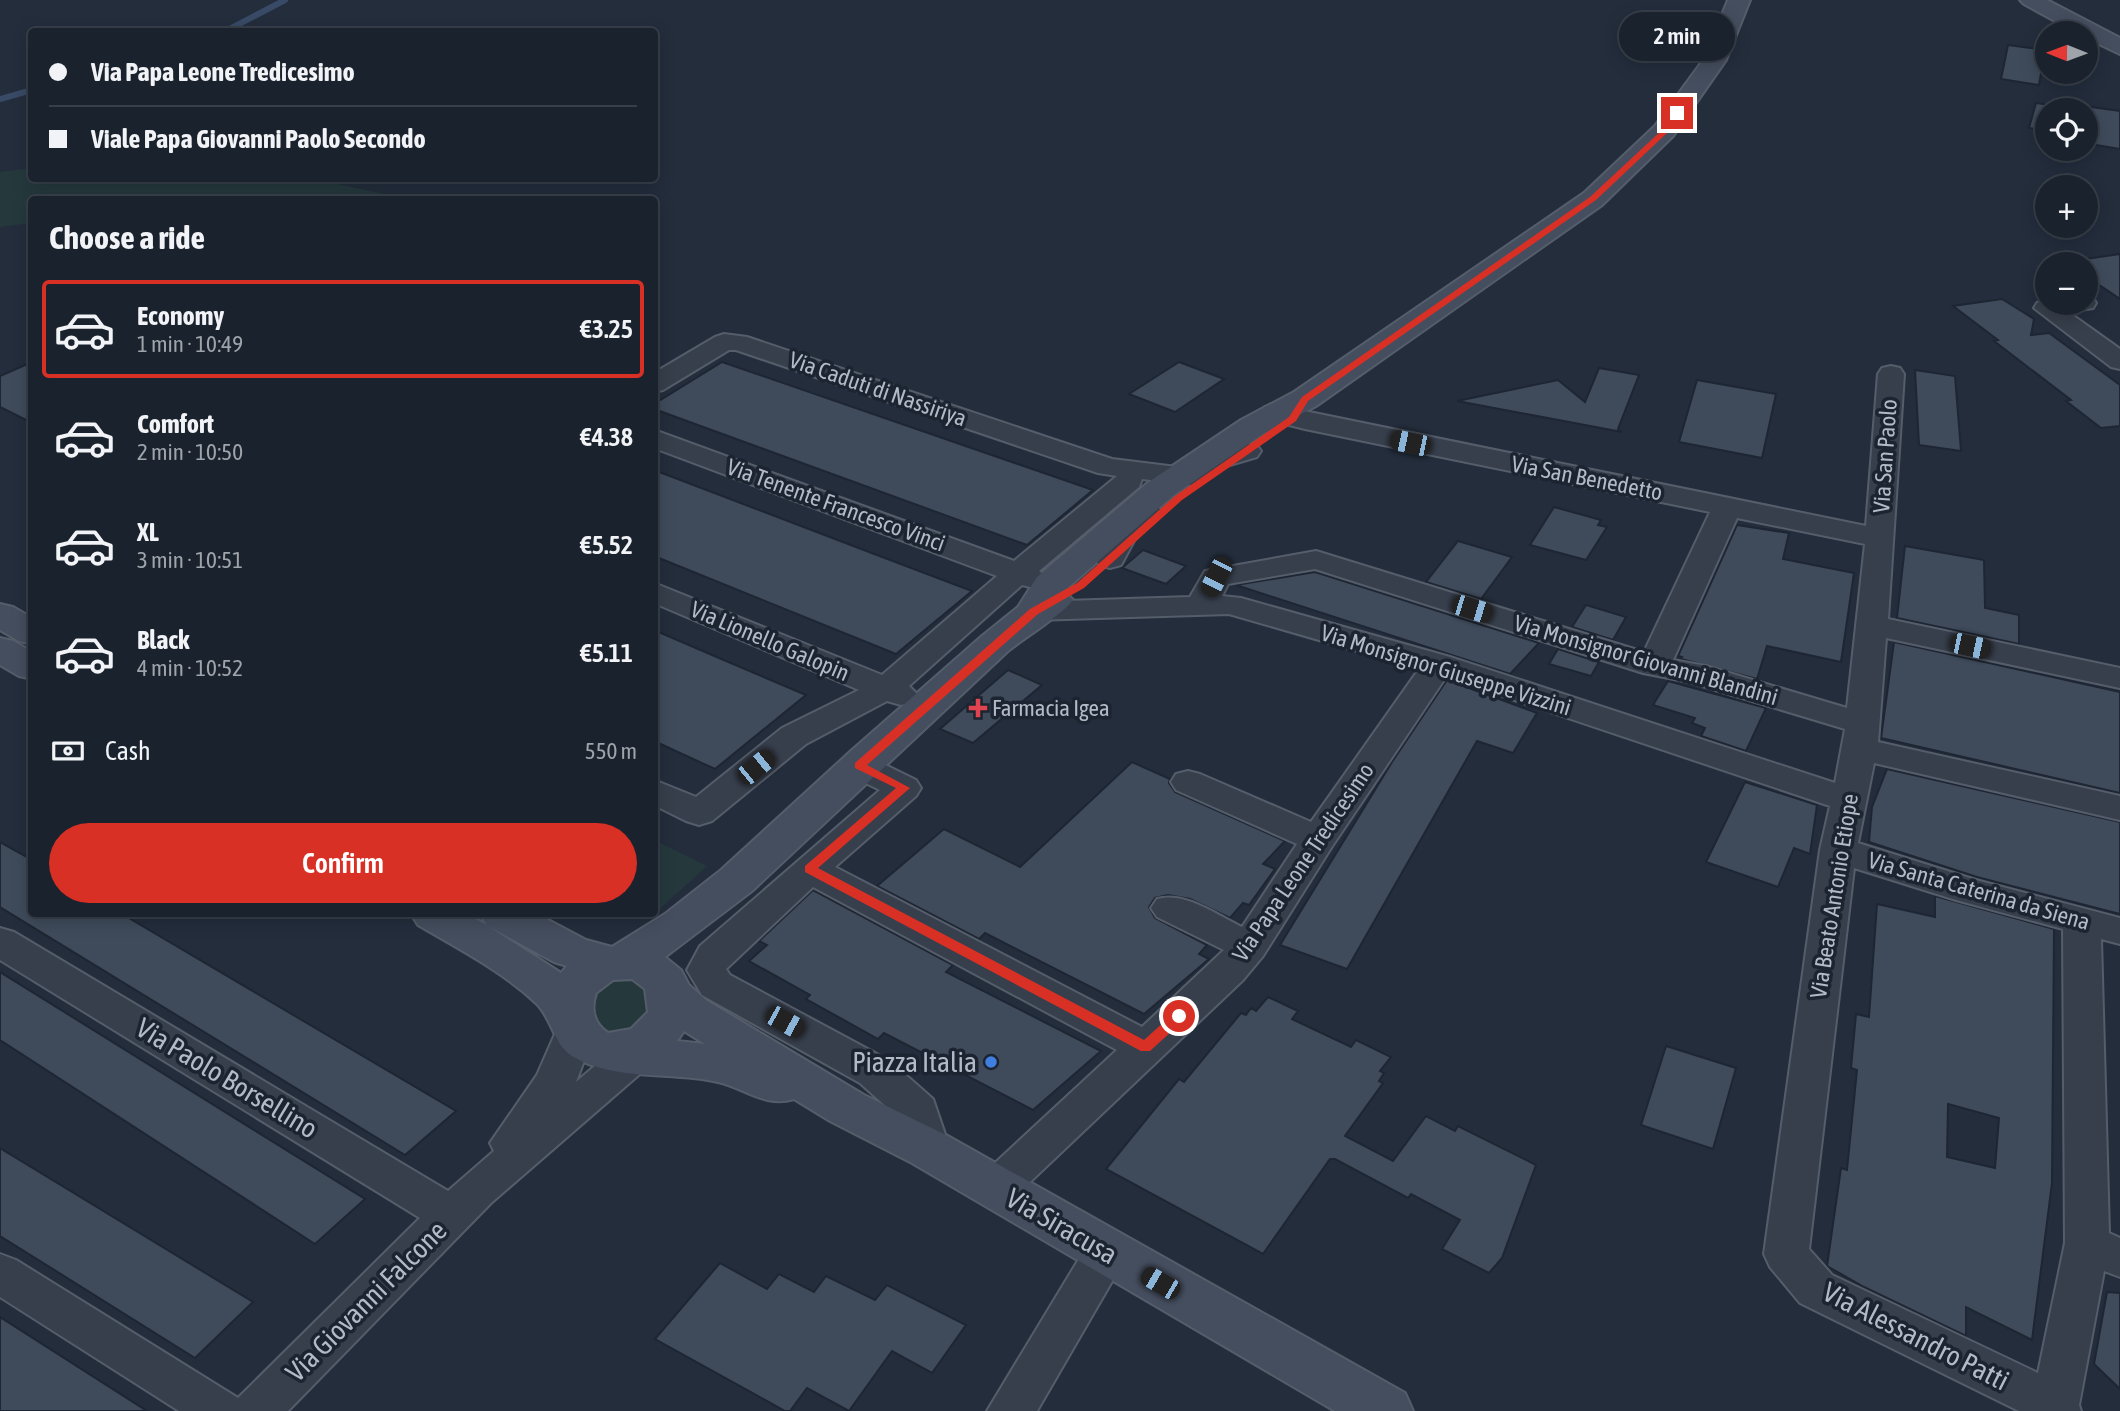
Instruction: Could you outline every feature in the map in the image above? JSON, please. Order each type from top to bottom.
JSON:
[{"type":"street","points":[[658,793],[699,813],[794,736],[886,689],[1018,573],[1151,483],[1291,410],[1593,199],[1664,131],[1714,60],[1740,0]]},
{"type":"street","points":[[2031,0],[2120,47]]},
{"type":"street","points":[[2098,301],[2113,299]]},
{"type":"street","points":[[2056,315],[2120,361]]},
{"type":"street","name":"Via Caduti di Nassiriya","points":[[658,382],[724,342],[738,342],[1151,483]]},
{"type":"street","name":"Via San Paolo","points":[[1880,538],[1891,374]]},
{"type":"street","points":[[1051,596],[1081,585],[1179,498],[1247,452],[1291,410]]},
{"type":"street","name":"Via San Benedetto","points":[[1291,410],[1727,507],[1880,538]]},
{"type":"street","name":"Via Tenente Francesco Vinci","points":[[658,439],[1018,573],[1051,596]]},
{"type":"street","points":[[609,1037],[571,997],[580,978],[668,935],[740,880],[859,766],[1051,596],[1151,483],[1184,482],[1213,461],[1247,452]]},
{"type":"street","points":[[1110,559],[1122,534],[1162,501],[1151,483]]},
{"type":"street","points":[[1654,666],[1727,507]]},
{"type":"street","name":"Via Beato Antonio Etiope","points":[[1786,1254],[1838,850],[1861,736],[1880,538]]},
{"type":"street","name":"Via Monsignor Giovanni Blandini","points":[[1202,604],[1216,577],[1316,560],[1654,666],[1694,673],[1861,736],[2120,808]]},
{"type":"street","name":"Via Lionello Galopin","points":[[658,594],[928,706]]},
{"type":"street","name":"Via Monsignor Giuseppe Vizzini","points":[[1051,596],[1230,605],[1439,664],[1847,799]]},
{"type":"street","points":[[0,615],[28,632]]},
{"type":"street","points":[[1870,625],[2120,678]]},
{"type":"street","points":[[0,649],[28,666]]},
{"type":"street","name":"Via Papa Leone Tredicesimo","points":[[996,1188],[1229,970],[1249,946],[1318,839],[1439,664]]},
{"type":"street","points":[[859,766],[904,788],[809,869],[714,956],[706,970],[716,985],[875,1072],[918,1110],[929,1149]]},
{"type":"street","points":[[1188,782],[1318,839]]},
{"type":"street","name":"Via Santa Caterina da Siena","points":[[1838,850],[2101,927]]},
{"type":"street","points":[[809,869],[1146,1047]]},
{"type":"street","points":[[464,1203],[555,1082],[609,1037],[671,1013],[667,988],[673,962],[740,880]]},
{"type":"street","points":[[1170,908],[1249,946]]},
{"type":"street","points":[[438,917],[518,962],[609,1037],[711,1062],[847,1108]]},
{"type":"street","points":[[507,917],[569,951],[615,963],[640,964],[657,973],[691,1013],[847,1108]]},
{"type":"street","points":[[2056,1408],[2103,1250],[2101,927]]},
{"type":"street","name":"Via Paolo Borsellino","points":[[0,942],[464,1203]]},
{"type":"street","points":[[464,1203],[609,1037]]},
{"type":"street","name":"Via Siracusa","points":[[847,1108],[929,1149],[1385,1411]]},
{"type":"street","name":"Via Giovanni Falcone","points":[[256,1411],[464,1203]]},
{"type":"street","points":[[1012,1411],[1107,1252]]},
{"type":"street","name":"Via Alessandro Patti","points":[[1786,1254],[1816,1289],[2056,1408]]},
{"type":"street","points":[[0,1273],[220,1411]]},
{"type":"green space","points":[[28,168],[28,182],[329,182],[392,196],[28,196],[28,223],[0,227],[0,172]]},
{"type":"green space","points":[[658,842],[707,866],[658,910]]},
{"type":"green space","points":[[630,976],[638,981],[648,995],[650,1003],[646,1018],[640,1025],[621,1034],[599,1032],[585,996],[591,984]]},
{"type":"building","points":[[2008,45],[2035,49],[2035,84],[2039,85],[2001,79]]},
{"type":"building","points":[[2035,107],[2035,129],[2029,128]]},
{"type":"building","points":[[2098,108],[2120,111],[2120,149],[2098,145]]},
{"type":"building","points":[[2120,254],[2120,299],[2098,284],[2098,257]]},
{"type":"building","points":[[2002,299],[2034,319],[2031,335],[2049,333],[2120,385],[2120,426],[2101,428],[2066,401],[2071,400],[1953,306]]},
{"type":"building","points":[[722,362],[1093,490],[1027,545],[658,410],[658,402]]},
{"type":"building","points":[[1179,362],[1224,379],[1175,412],[1129,394]]},
{"type":"building","points":[[28,364],[28,421],[0,407],[0,376]]},
{"type":"building","points":[[1599,368],[1639,375],[1618,429],[1622,432],[1457,401],[1558,380],[1585,402]]},
{"type":"building","points":[[1915,370],[1955,376],[1961,451],[1919,445]]},
{"type":"building","points":[[1697,380],[1776,394],[1762,458],[1679,442]]},
{"type":"building","points":[[658,472],[972,591],[896,654],[658,558]]},
{"type":"building","points":[[1554,507],[1601,520],[1598,525],[1607,527],[1586,560],[1530,545]]},
{"type":"building","points":[[1737,525],[1789,533],[1783,559],[1854,573],[1841,662],[1767,646],[1757,679],[1678,656]]},
{"type":"building","points":[[1458,541],[1512,557],[1481,599],[1426,582]]},
{"type":"building","points":[[1905,546],[1984,560],[1985,608],[2019,615],[2019,644],[1897,618]]},
{"type":"building","points":[[1143,550],[1186,566],[1166,584],[1122,568]]},
{"type":"building","points":[[1315,572],[1539,643],[1510,674],[1236,585]]},
{"type":"building","points":[[1586,605],[1626,617],[1613,640],[1572,627]]},
{"type":"building","points":[[658,632],[806,695],[715,769],[658,743]]},
{"type":"building","points":[[1894,642],[2120,692],[2120,793],[1881,738]]},
{"type":"building","points":[[1558,649],[1599,662],[1591,676],[1549,664]]},
{"type":"building","points":[[1008,670],[1042,685],[973,743],[940,729]]},
{"type":"building","points":[[1447,680],[1537,713],[1513,753],[1477,741],[1347,969],[1280,945],[1392,762]]},
{"type":"building","points":[[1668,681],[1766,708],[1746,751],[1701,736],[1705,728],[1692,723],[1695,718],[1653,705]]},
{"type":"building","points":[[1132,762],[1170,779],[1169,783],[1175,792],[1285,841],[1263,864],[1275,869],[1249,905],[1243,903],[1230,918],[1190,899],[1168,895],[1155,898],[1149,907],[1155,918],[1207,945],[1199,954],[1209,959],[1144,1014],[985,933],[979,939],[877,886],[944,829],[1020,867]]},
{"type":"building","points":[[1887,769],[2120,822],[2120,914],[1977,877],[1869,842],[1872,807]]},
{"type":"building","points":[[1745,782],[1817,805],[1810,854],[1794,848],[1778,887],[1706,862]]},
{"type":"building","points":[[0,842],[28,858],[28,917],[127,917],[456,1111],[405,1155],[0,907]]},
{"type":"building","points":[[813,890],[953,965],[946,972],[1101,1051],[1033,1110],[884,1033],[878,1039],[806,999],[810,995],[749,961],[767,945],[759,941]]},
{"type":"building","points":[[1935,896],[2054,929],[2052,1183],[2032,1340],[1966,1307],[1966,1336],[1864,1287],[1827,1266],[1841,1168],[1847,1170],[1857,1070],[1851,1068],[1856,1014],[1869,1017],[1877,904],[1935,917]],"holes":[[[1948,1104],[1999,1118],[1995,1168],[1947,1157]]]},
{"type":"building","points":[[0,972],[365,1199],[315,1244],[0,1040]]},
{"type":"building","points":[[1268,997],[1298,1011],[1292,1019],[1351,1047],[1356,1040],[1391,1057],[1380,1071],[1384,1073],[1379,1081],[1383,1083],[1345,1136],[1393,1161],[1426,1116],[1455,1131],[1458,1126],[1536,1165],[1502,1258],[1489,1273],[1442,1249],[1460,1220],[1411,1194],[1408,1198],[1335,1159],[1330,1159],[1263,1254],[1106,1169],[1179,1079],[1184,1082],[1241,1013],[1246,1015],[1251,1008],[1256,1011]]},
{"type":"building","points":[[1666,1046],[1736,1068],[1713,1149],[1641,1125]]},
{"type":"building","points":[[0,1148],[253,1302],[195,1358],[0,1236]]},
{"type":"building","points":[[720,1263],[767,1289],[779,1274],[814,1292],[826,1276],[875,1300],[887,1285],[966,1325],[932,1373],[892,1351],[849,1411],[807,1388],[790,1411],[785,1411],[655,1339]]},
{"type":"building","points":[[2107,1292],[2120,1293],[2120,1389],[2094,1364]]},
{"type":"building","points":[[0,1317],[147,1411],[0,1411]]},
{"type":"waterway","points":[[232,28],[285,0]]},
{"type":"waterway","points":[[0,99],[28,91]]},
{"type":"place","name":"Farmacia Igea","points":[[978,708]]},
{"type":"place","name":"Piazza Italia","points":[[991,1062]]},
{"type":"route","points":[[1179,1016],[1146,1047],[809,869],[904,788],[859,766],[1034,611],[1081,585],[1179,498],[1293,419],[1305,399],[1593,199],[1664,131],[1677,113]]}]
